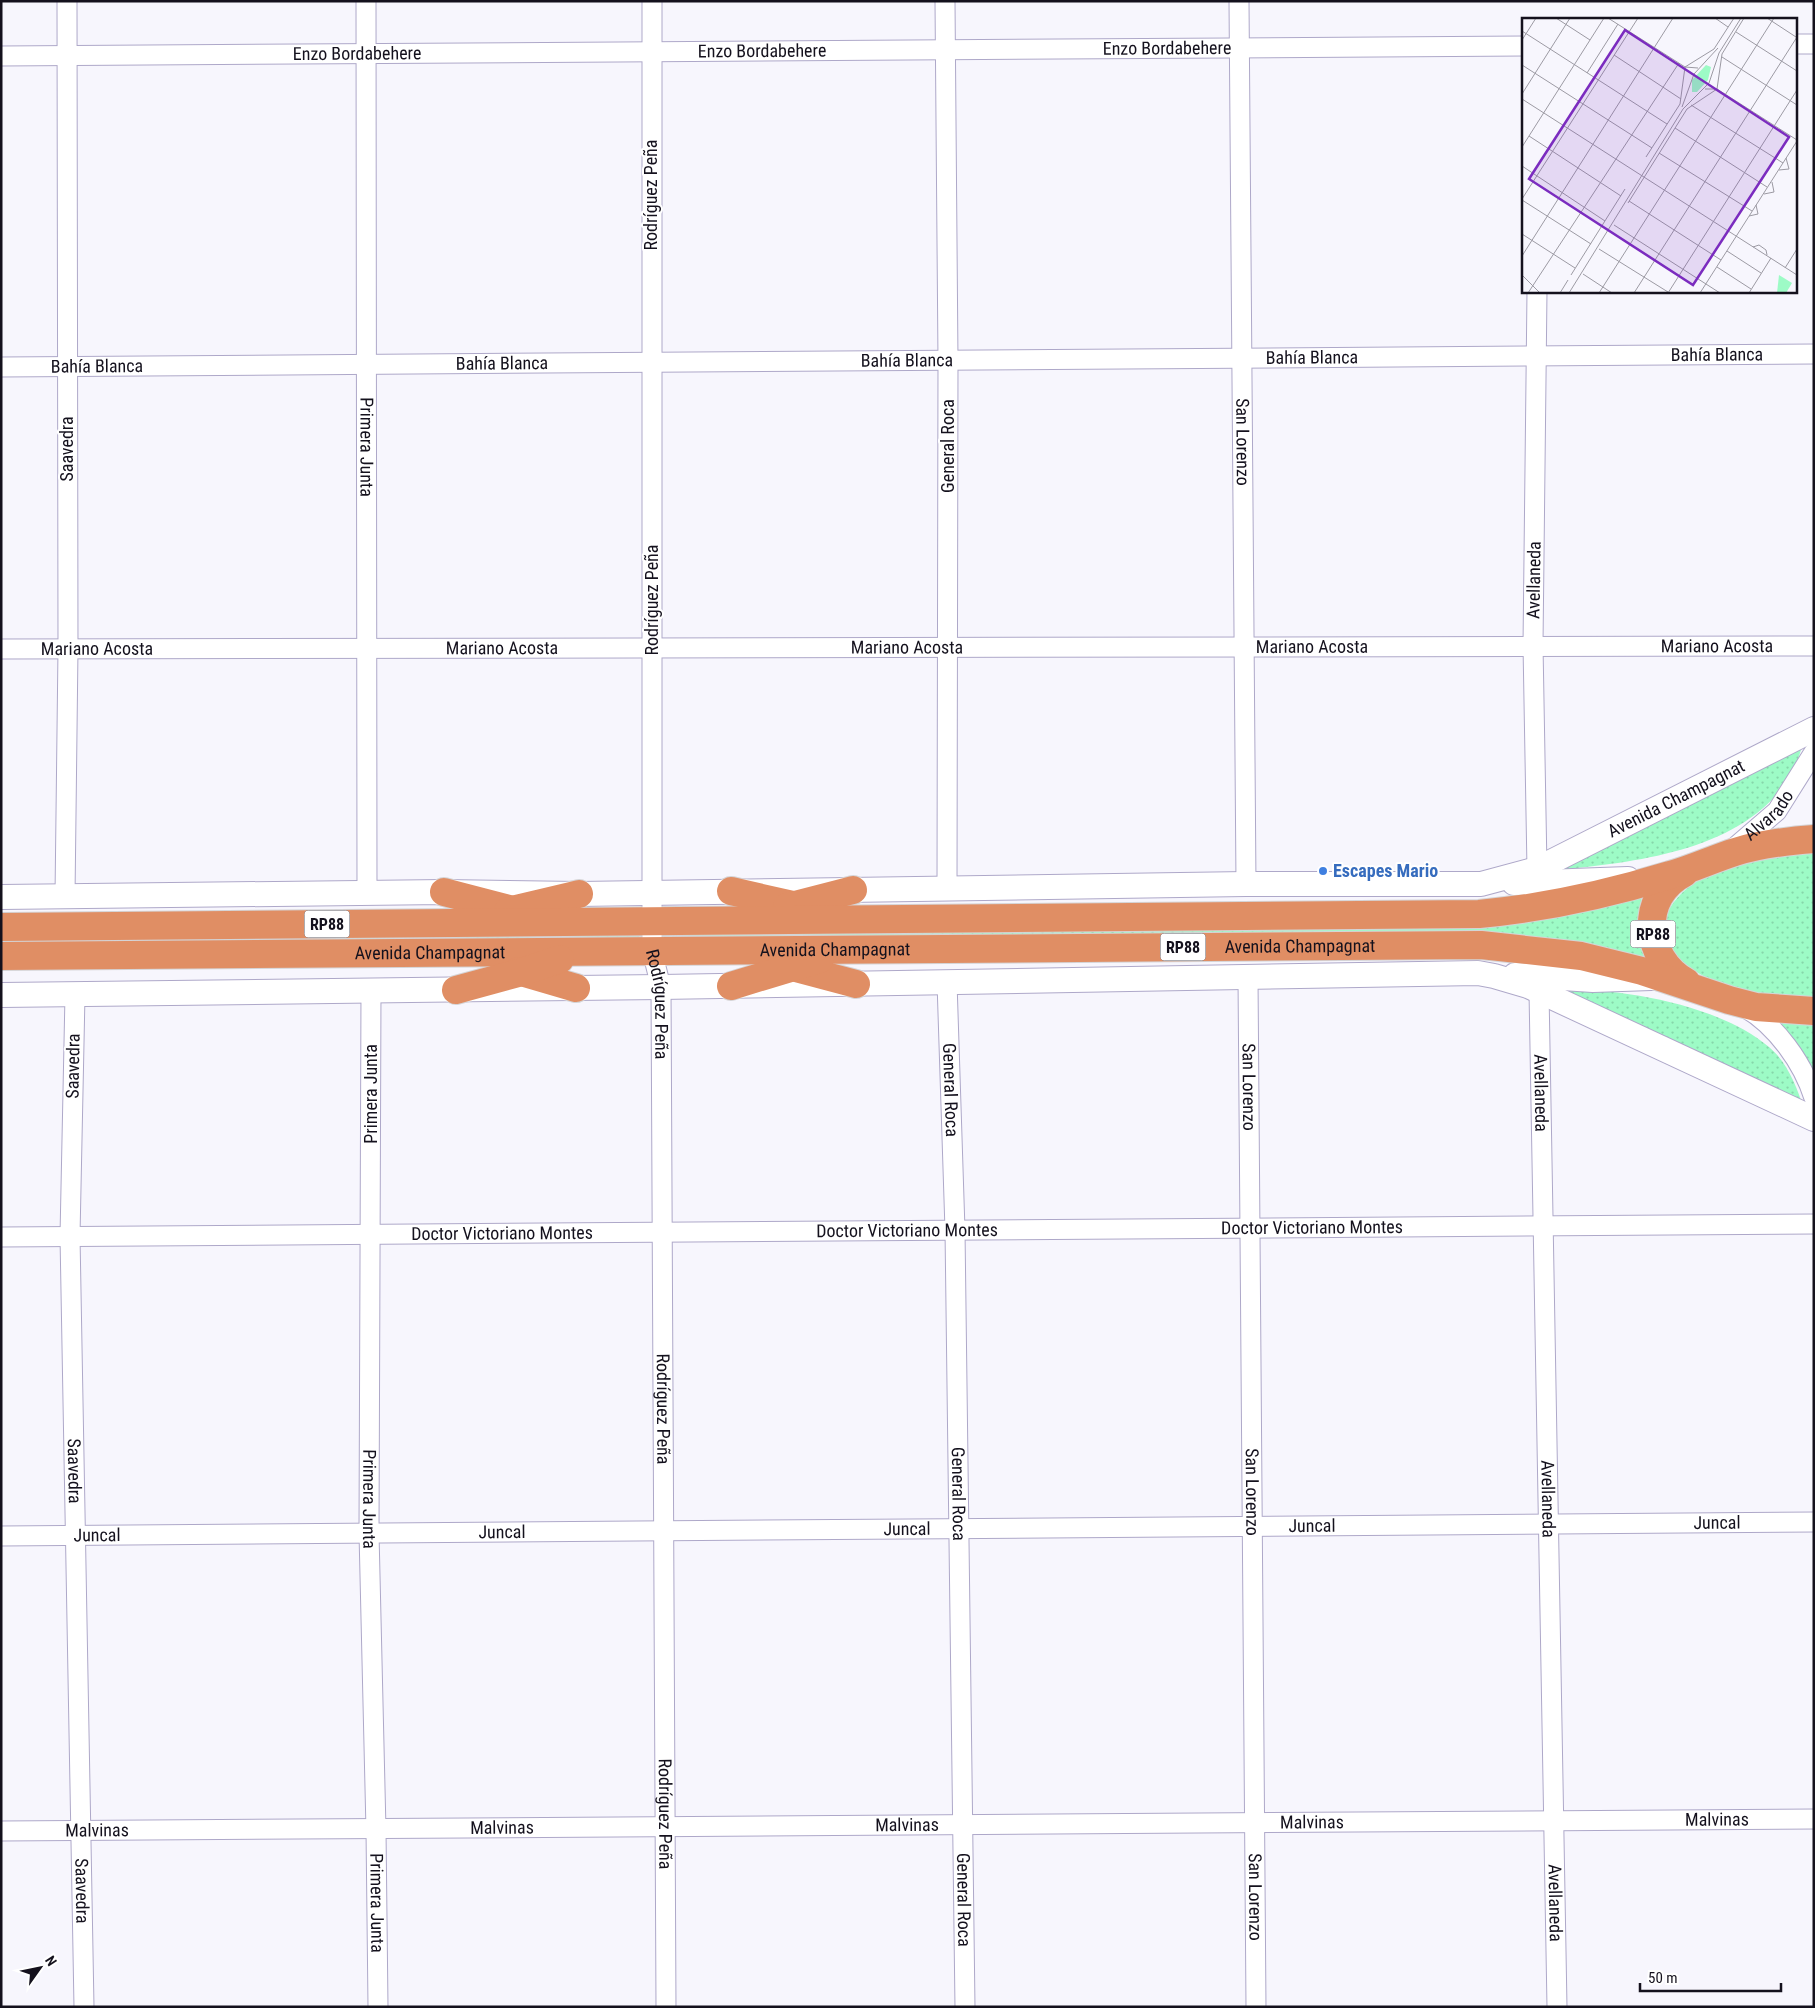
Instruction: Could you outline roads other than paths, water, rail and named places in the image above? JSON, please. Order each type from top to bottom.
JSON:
[{"type":"highway","name":"Avenida Champagnat","points":[[1,927],[733,919],[856,920],[1479,914],[1525,910],[1559,903],[1660,878],[1700,866],[1734,852],[1769,844],[1814,839]]},
{"type":"highway","name":"RP88","points":[[1700,866],[1664,887],[1653,909],[1652,925],[1656,948],[1665,964],[1684,981],[1718,996]]},
{"type":"highway","points":[[733,919],[795,906],[853,890]]},
{"type":"highway","points":[[731,891],[856,920]]},
{"type":"highway","points":[[444,892],[512,910],[576,922]]},
{"type":"highway","points":[[457,922],[579,894]]},
{"type":"highway","name":"Avenida Champagnat","points":[[1,956],[1481,945],[1581,956],[1664,978],[1756,1007],[1814,1012]]},
{"type":"highway","points":[[731,986],[856,949]]},
{"type":"highway","points":[[732,951],[856,984]]},
{"type":"highway","points":[[460,952],[576,988]]},
{"type":"highway","points":[[456,990],[522,972],[578,952]]},
{"type":"street","name":"Saavedra","points":[[66,897],[68,649],[67,1]]},
{"type":"street","name":"Primera Junta","points":[[366,1],[367,893]]},
{"type":"street","name":"Rodríguez Peña","points":[[652,1],[650,363],[653,648],[652,951],[661,987],[666,2007]]},
{"type":"street","name":"General Roca","points":[[945,1],[948,361],[947,890]]},
{"type":"street","name":"San Lorenzo","points":[[1240,1],[1246,884]]},
{"type":"street","points":[[1798,44],[1814,44]]},
{"type":"street","name":"Enzo Bordabehere","points":[[1,56],[1522,46]]},
{"type":"street","name":"Avellaneda","points":[[1537,292],[1533,645],[1537,869]]},
{"type":"street","name":"Bahía Blanca","points":[[1,367],[1814,354]]},
{"type":"street","name":"Mariano Acosta","points":[[1,649],[1814,646]]},
{"type":"street","name":"Avenida Champagnat","points":[[1481,884],[1537,869],[1814,729]]},
{"type":"street","name":"Alvarado","points":[[1700,866],[1746,839],[1777,811],[1814,752]]},
{"type":"street","name":"Avenida Champagnat","points":[[1,897],[444,892],[579,894],[947,890],[1246,884],[1481,884],[1660,878]]},
{"type":"street","name":"Avenida Champagnat","points":[[1478,973],[1519,983],[1539,991],[1814,1119]]},
{"type":"street","name":"Avenida Champagnat","points":[[1,995],[731,986],[1478,973],[1593,980],[1664,978]]},
{"type":"street","name":"San Lorenzo","points":[[1248,978],[1256,2007]]},
{"type":"street","name":"General Roca","points":[[948,982],[955,1230],[965,2007]]},
{"type":"street","name":"Primera Junta","points":[[371,991],[369,1533],[378,2007]]},
{"type":"street","name":"Avellaneda","points":[[1539,991],[1557,2007]]},
{"type":"street","name":"Saavedra","points":[[75,995],[70,1236],[84,2007]]},
{"type":"street","points":[[1718,996],[1760,1019],[1784,1043],[1804,1073],[1814,1098]]},
{"type":"street","name":"Doctor Victoriano Montes","points":[[1,1237],[1814,1224]]},
{"type":"street","name":"Juncal","points":[[1,1536],[1814,1522]]},
{"type":"street","name":"Malvinas","points":[[1,1831],[376,1830],[1814,1818]]},
{"type":"place","name":"Escapes Mario","points":[[1323,871]]}]
